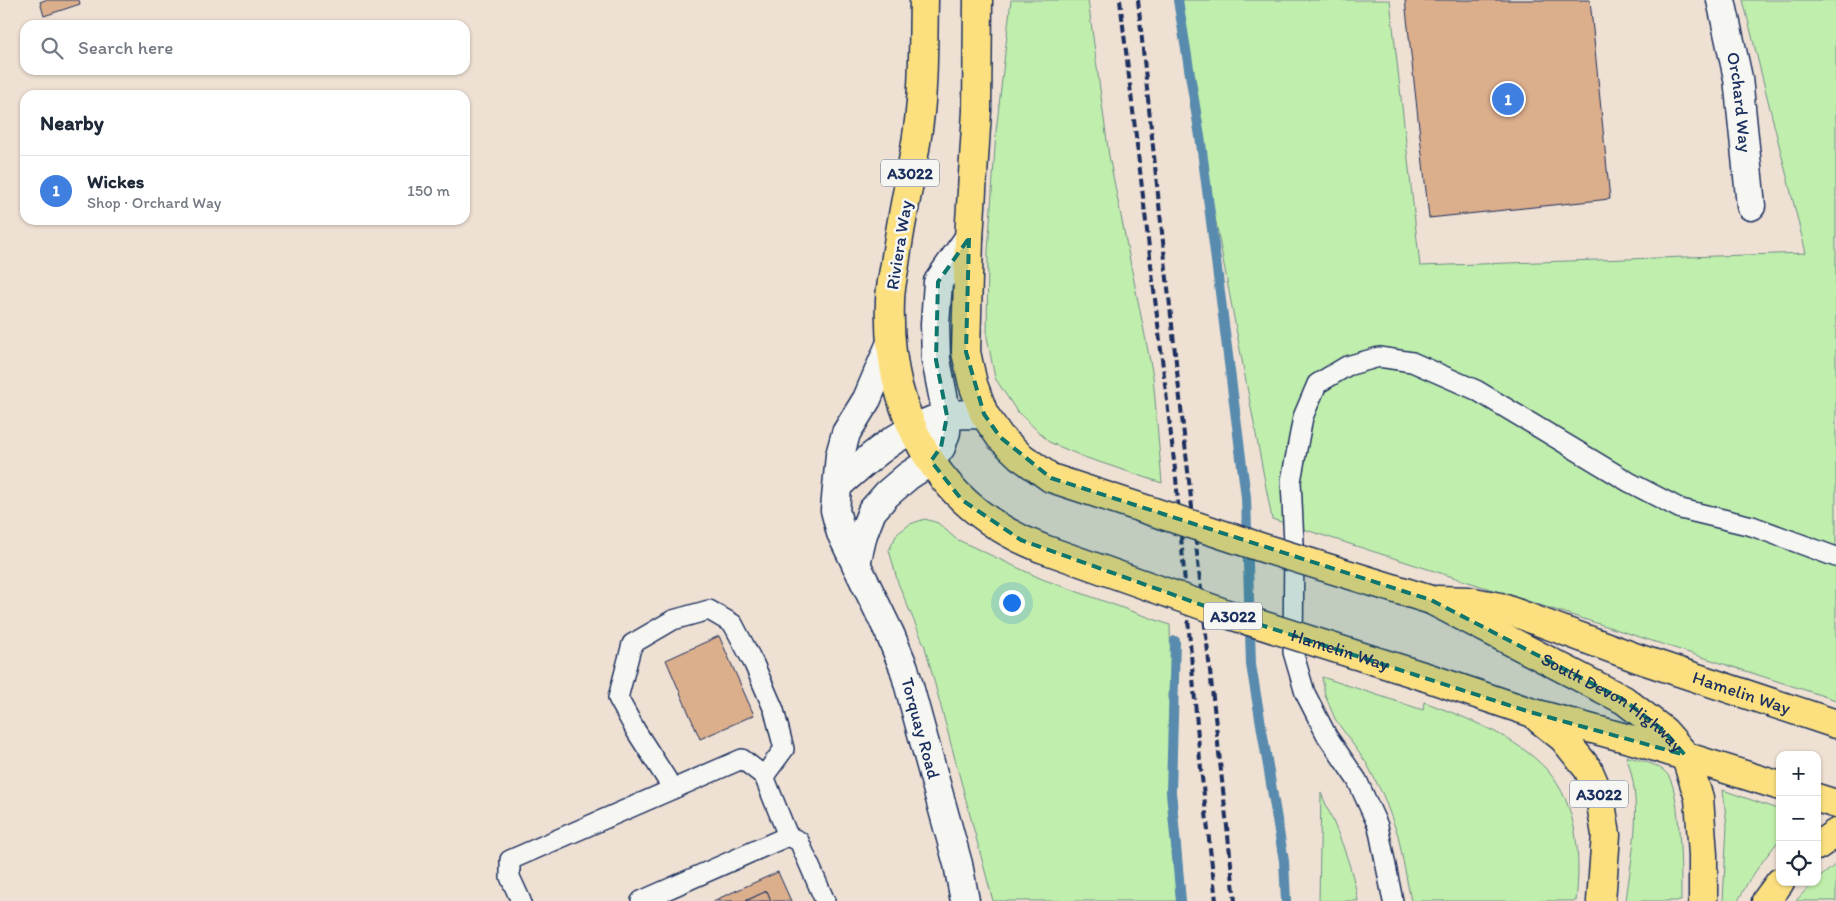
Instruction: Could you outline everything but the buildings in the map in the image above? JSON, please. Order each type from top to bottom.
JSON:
[{"type":"main road","name":"Riviera Way","points":[[913,428],[894,372],[890,345],[890,299],[918,128],[924,0]]},
{"type":"main road","points":[[978,0],[977,111],[969,238],[966,352],[972,384],[984,414]]},
{"type":"main road","name":"Hamelin Way","points":[[984,414],[1000,437],[1013,450],[1051,478],[1263,548],[1430,600],[1468,601],[1500,607],[1637,658],[1836,724]]},
{"type":"main road","name":"A3022","points":[[913,428],[931,461]]},
{"type":"main road","name":"Hamelin Way","points":[[931,461],[946,483],[962,500],[1000,528],[1021,540],[1041,548],[1227,614],[1530,712],[1685,755],[1776,785]]},
{"type":"main road","name":"South Devon Highway","points":[[1430,600],[1624,700],[1664,731],[1685,755],[1699,798],[1703,855],[1703,901]]},
{"type":"main road","name":"A3022","points":[[1530,712],[1563,738],[1588,769],[1600,797],[1606,835],[1601,901]]},
{"type":"main road","points":[[1821,799],[1836,804]]},
{"type":"main road","points":[[1821,843],[1836,833]]},
{"type":"main road","points":[[1766,901],[1777,886]]},
{"type":"street","name":"Orchard Way","points":[[1721,0],[1738,78],[1751,206]]},
{"type":"street","points":[[856,564],[863,534],[872,511],[887,494],[908,476],[931,461],[941,447],[946,432],[947,416],[936,360],[935,324],[938,282],[969,238]]},
{"type":"street","name":"Torquay Road","points":[[890,345],[867,399],[846,433],[840,455],[835,510],[841,533],[890,634],[904,668],[958,864],[965,901]]},
{"type":"street","points":[[838,485],[890,440],[913,428],[947,416],[984,414]]},
{"type":"lane","points":[[1393,901],[1378,826],[1357,780],[1327,736],[1305,693],[1293,652],[1294,543],[1290,481],[1303,417],[1317,384],[1347,366],[1379,357],[1412,362],[1476,390],[1629,482],[1681,509],[1752,526],[1836,557]]},
{"type":"lane","points":[[674,789],[636,731],[618,698],[632,644],[673,620],[709,610],[733,624],[754,664],[774,710],[784,749],[764,776]]},
{"type":"lane","points":[[521,901],[510,877],[510,860],[742,759],[764,776],[788,836],[799,841],[825,901]]},
{"type":"lane","points":[[641,901],[788,836]]},
{"type":"highlighted area","points":[[969,238],[966,352],[984,414],[1000,437],[1051,478],[1431,600],[1624,700],[1664,731],[1685,755],[1530,712],[1227,614],[1021,540],[962,500],[931,461],[941,447],[947,416],[936,360],[938,282]]},
{"type":"green space","points":[[1011,0],[1088,0],[1109,156],[1153,376],[1162,483],[1084,457],[1049,442],[1016,410],[995,378],[987,337],[988,252],[996,132]]},
{"type":"green space","points":[[1177,0],[1390,0],[1420,266],[1806,253],[1743,0],[1836,0],[1836,700],[1272,519],[1201,143]]},
{"type":"green space","points":[[925,519],[938,523],[956,539],[1042,579],[1170,625],[1173,767],[1185,901],[993,901],[925,647],[898,583],[889,550],[897,534],[910,524]]},
{"type":"green space","points":[[1322,677],[1423,710],[1424,702],[1440,708],[1490,729],[1535,758],[1557,784],[1571,815],[1577,849],[1576,901],[1411,901],[1398,835],[1383,795],[1367,764],[1335,719],[1325,695]]},
{"type":"green space","points":[[1626,756],[1660,768],[1668,775],[1672,785],[1678,816],[1681,901],[1626,901],[1635,828],[1635,810],[1631,774]]},
{"type":"green space","points":[[1723,790],[1776,809],[1776,844],[1748,882],[1738,901],[1723,901],[1727,826]]},
{"type":"green space","points":[[1321,793],[1348,859],[1358,901],[1319,901]]},
{"type":"green space","points":[[1836,864],[1836,901],[1796,901],[1810,886],[1821,886],[1821,877]]},
{"type":"waterway","points":[[1178,0],[1201,143],[1246,497],[1251,665],[1284,861],[1286,901]]},
{"type":"waterway","points":[[1175,641],[1171,792],[1181,901]]},
{"type":"railway","points":[[1120,0],[1176,478],[1200,760],[1216,901]]},
{"type":"railway","points":[[1138,0],[1235,901]]},
{"type":"place","name":"Wickes","points":[[1508,99]]}]
